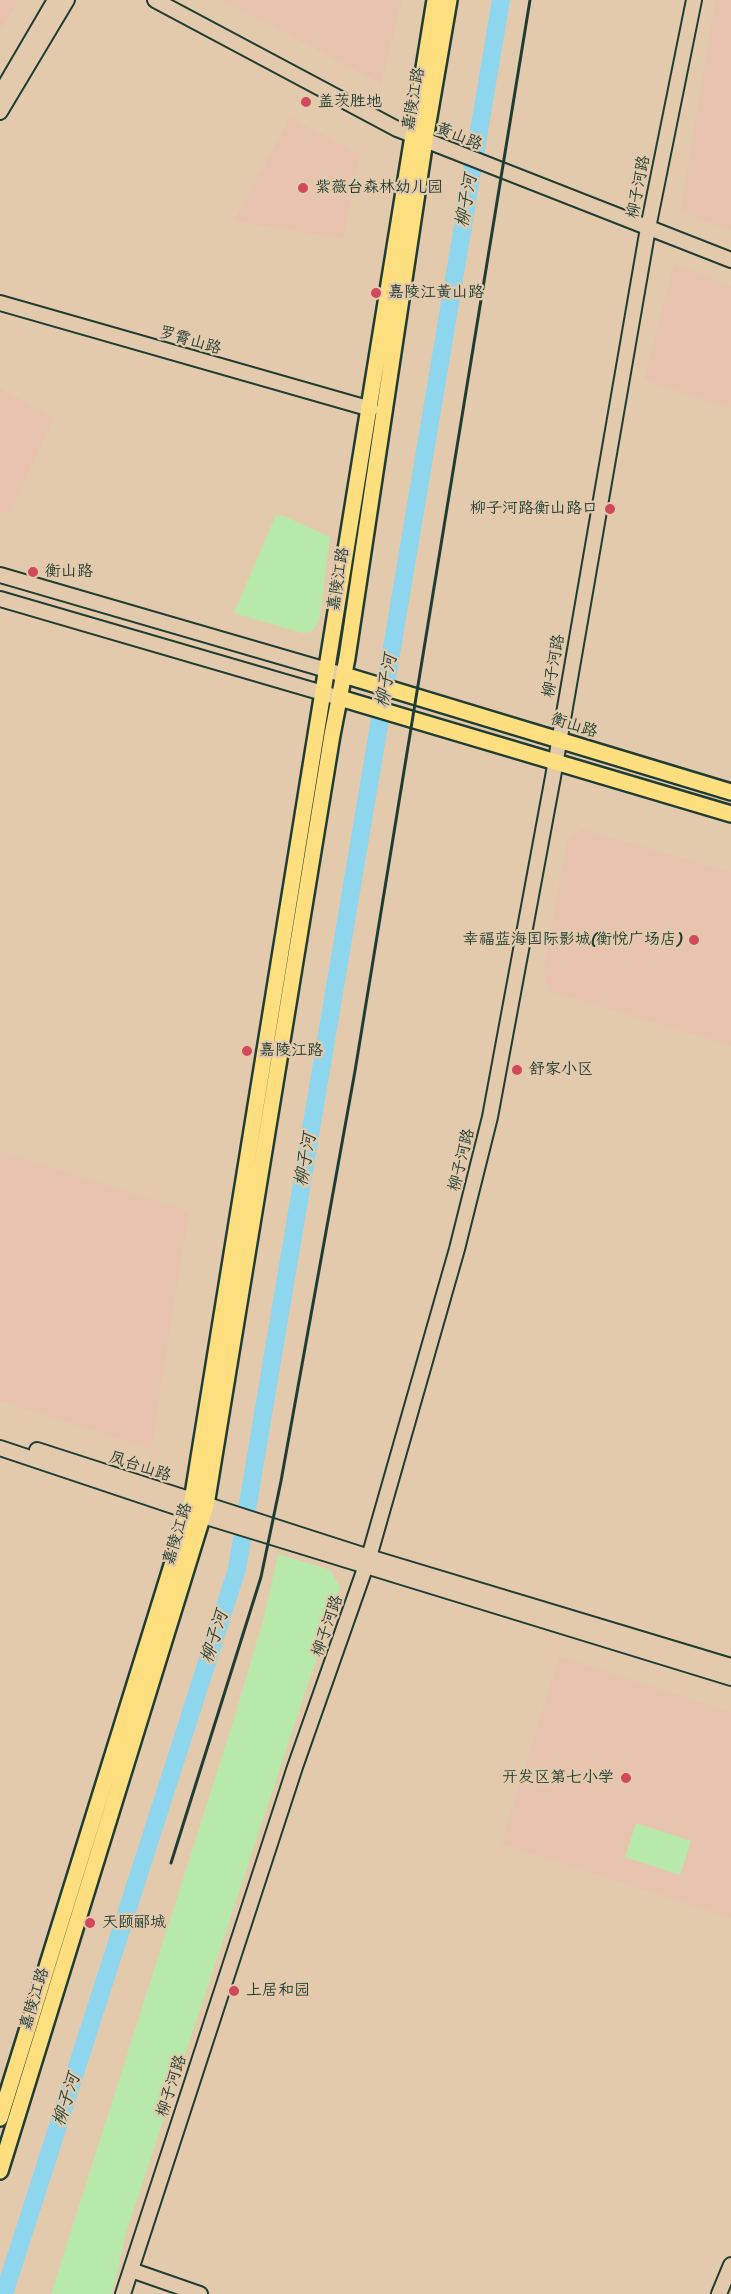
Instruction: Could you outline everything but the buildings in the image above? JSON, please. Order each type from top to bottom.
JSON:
[{"type":"main road","name":"嘉陵江路","points":[[0,2171],[204,1510],[326,770],[344,675],[419,138],[435,0]]},
{"type":"main road","name":"嘉陵江路","points":[[0,2118],[204,1510],[322,693],[419,138],[449,0]]},
{"type":"main road","name":"衡山路","points":[[344,675],[406,696],[731,792]]},
{"type":"main road","points":[[340,698],[731,814]]},
{"type":"street","points":[[0,94],[55,0]]},
{"type":"street","points":[[0,112],[67,0]]},
{"type":"street","name":"黄山路","points":[[155,0],[419,138],[506,174],[731,260]]},
{"type":"street","name":"柳子河路","points":[[123,2294],[295,1767],[368,1561],[457,1249],[490,1117],[556,761],[648,228],[693,0]]},
{"type":"street","name":"罗霄山路","points":[[0,303],[371,409]]},
{"type":"street","points":[[0,575],[344,675]]},
{"type":"street","points":[[0,599],[340,698]]},
{"type":"street","name":"凤台山路","points":[[0,1438],[204,1510]]},
{"type":"street","name":"凤台山路","points":[[0,1448],[368,1561]]},
{"type":"street","points":[[368,1561],[731,1666]]},
{"type":"street","points":[[368,1561],[731,1678]]},
{"type":"street","points":[[719,2294],[731,2265]]},
{"type":"street","points":[[131,2270],[200,2294]]},
{"type":"shaded area","points":[[0,0],[19,0],[0,32]]},
{"type":"shaded area","points":[[222,0],[402,0],[381,84]]},
{"type":"shaded area","points":[[715,0],[731,0],[731,231],[680,211]]},
{"type":"shaded area","name":"紫薇台森林幼儿园","points":[[290,117],[360,154],[343,239],[234,221]]},
{"type":"shaded area","points":[[674,264],[731,286],[731,409],[644,380]]},
{"type":"shaded area","points":[[0,388],[54,418],[10,513],[0,511]]},
{"type":"shaded area","points":[[582,829],[731,872],[731,1046],[549,991],[543,974],[567,840]]},
{"type":"shaded area","points":[[0,1151],[189,1211],[151,1449],[0,1401]]},
{"type":"shaded area","name":"开发区第七小学","points":[[559,1656],[731,1712],[731,1918],[501,1844]]},
{"type":"green space","points":[[276,515],[284,516],[330,537],[319,621],[311,632],[303,633],[234,613]]},
{"type":"green space","points":[[278,1554],[330,1570],[340,1587],[126,2233],[112,2294],[51,2294],[234,1719],[264,1617]]},
{"type":"green space","points":[[636,1823],[691,1841],[680,1875],[625,1857]]},
{"type":"waterway","name":"柳子河","points":[[4,2294],[237,1569],[501,0]]},
{"type":"railway","points":[[171,1863],[261,1577],[281,1481],[355,1071],[530,0]]},
{"type":"place","name":"盖茨胜地","points":[[306,102]]},
{"type":"place","name":"紫薇台森林幼儿园","points":[[303,188]]},
{"type":"place","name":"嘉陵江黄山路","points":[[376,293]]},
{"type":"place","name":"柳子河路衡山路口","points":[[610,509]]},
{"type":"place","name":"衡山路","points":[[33,572]]},
{"type":"place","name":"幸福蓝海国际影城(衡悦广场店)","points":[[694,940]]},
{"type":"place","name":"嘉陵江路","points":[[247,1051]]},
{"type":"place","name":"舒家小区","points":[[517,1070]]},
{"type":"place","name":"开发区第七小学","points":[[626,1778]]},
{"type":"place","name":"天颐郦城","points":[[90,1923]]},
{"type":"place","name":"上居和园","points":[[234,1991]]}]
